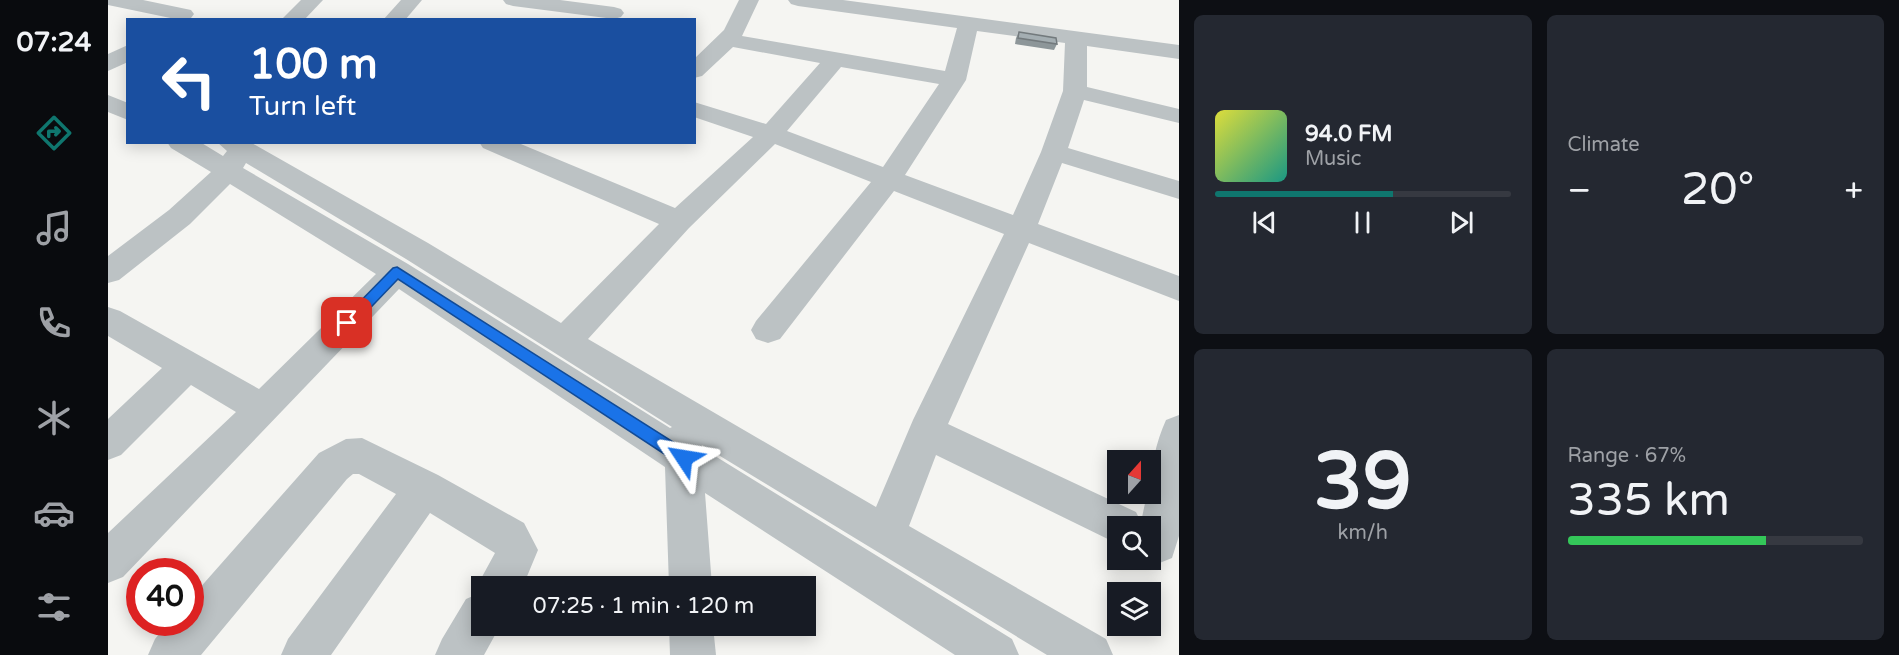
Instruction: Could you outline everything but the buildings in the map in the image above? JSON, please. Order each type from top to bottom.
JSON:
[{"type":"street","points":[[112,0],[116,3],[186,13]]},
{"type":"street","points":[[293,18],[313,0]]},
{"type":"street","points":[[395,18],[412,0]]},
{"type":"street","points":[[502,18],[514,0],[615,11]]},
{"type":"street","points":[[696,69],[730,40],[741,23],[749,0]]},
{"type":"street","points":[[798,0],[862,4],[1179,52]]},
{"type":"street","points":[[768,330],[888,180],[954,80],[969,22]]},
{"type":"street","points":[[885,535],[926,432],[1021,229],[1054,152],[1075,91],[1076,37]]},
{"type":"street","points":[[730,40],[954,80]]},
{"type":"street","points":[[126,55],[110,81],[126,109]]},
{"type":"street","points":[[565,341],[679,221],[771,134],[837,58]]},
{"type":"street","points":[[1075,91],[1179,116]]},
{"type":"street","points":[[696,110],[771,134],[1179,289]]},
{"type":"street","points":[[193,144],[237,151],[417,251],[682,414],[1090,655]]},
{"type":"street","points":[[497,144],[679,221]]},
{"type":"street","points":[[108,272],[212,189],[237,151]]},
{"type":"street","points":[[237,151],[397,272],[684,458],[996,655]]},
{"type":"street","points":[[1054,152],[1179,190]]},
{"type":"street","points":[[108,562],[397,272]]},
{"type":"street","points":[[115,333],[188,366],[263,409]]},
{"type":"street","points":[[108,443],[188,366]]},
{"type":"street","points":[[682,414],[690,576]]},
{"type":"street","points":[[926,432],[1107,519]]},
{"type":"street","points":[[1158,516],[1179,432]]},
{"type":"street","points":[[171,655],[333,466],[346,457],[362,456],[424,488],[509,537],[517,550],[505,576]]},
{"type":"street","points":[[304,655],[424,488]]},
{"type":"street","points":[[458,655],[471,633]]},
{"type":"street","points":[[692,636],[693,655]]},
{"type":"route","points":[[347,323],[397,272],[684,458]]}]
